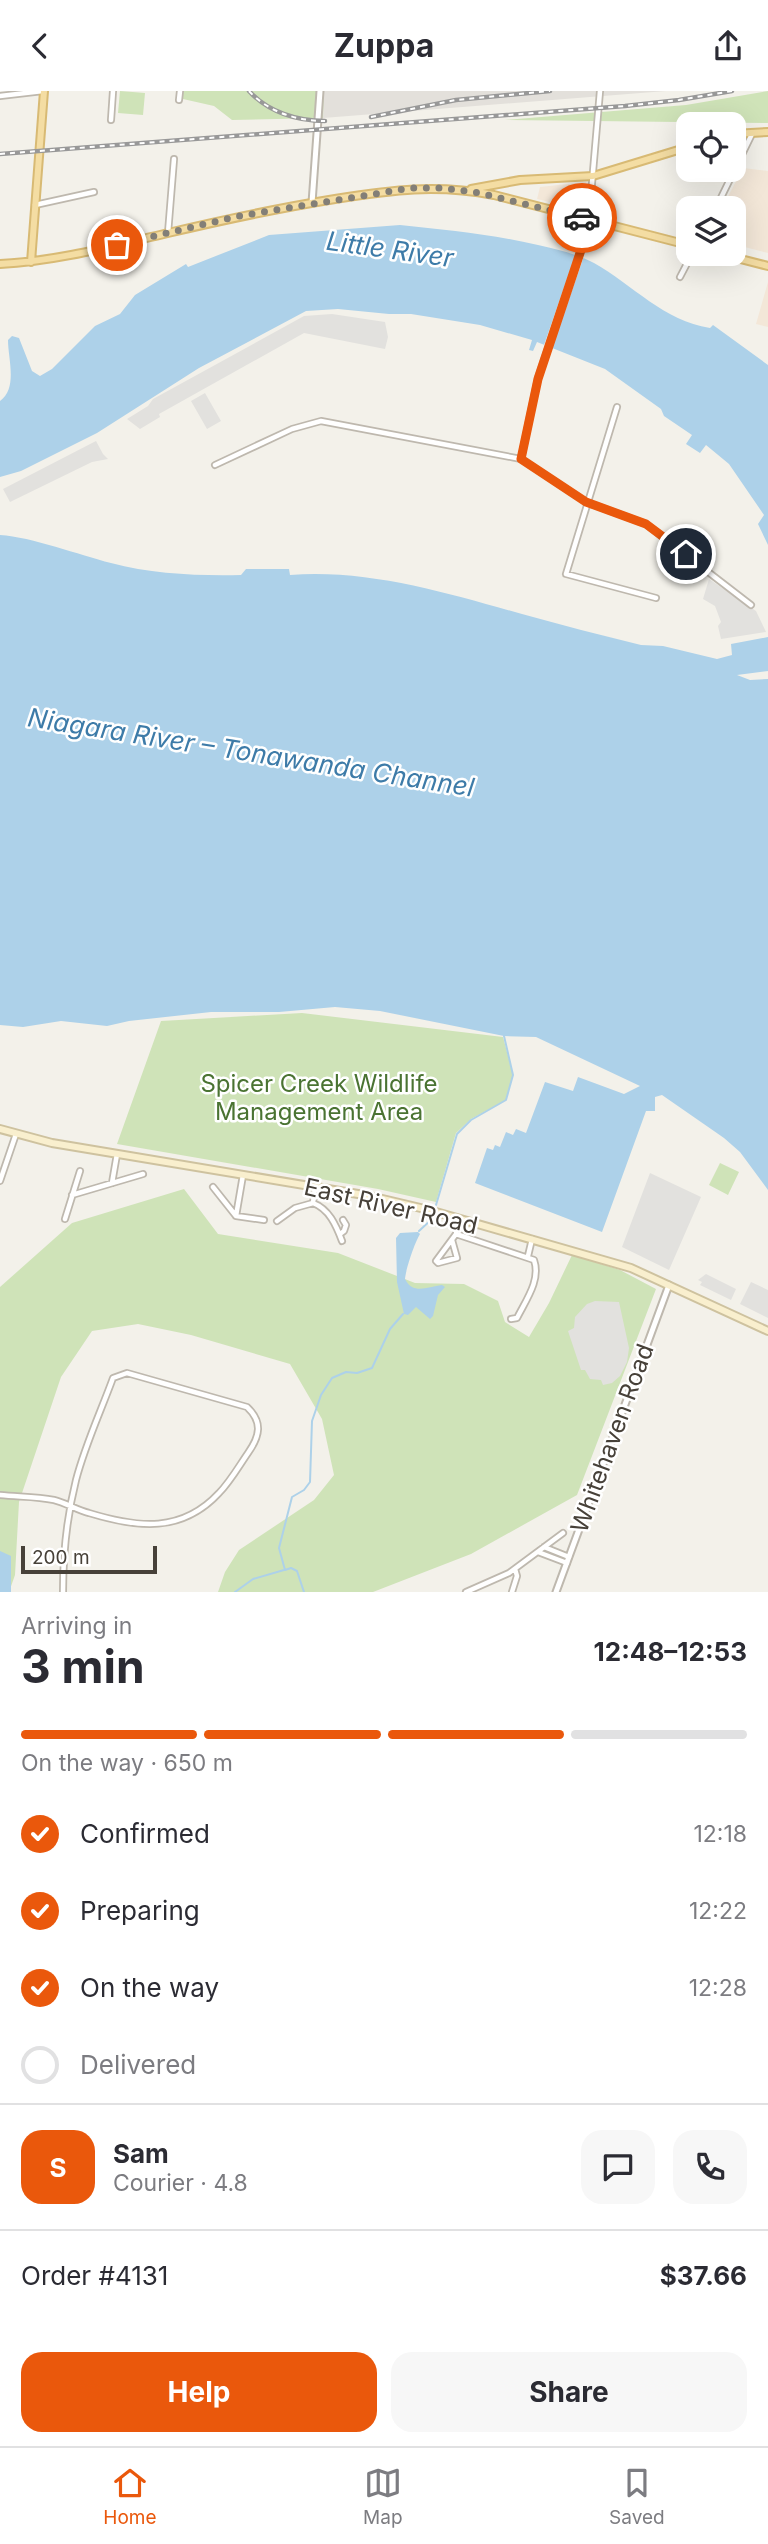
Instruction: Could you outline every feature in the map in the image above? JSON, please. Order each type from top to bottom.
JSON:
[{"type":"main road","points":[[31,262],[44,91]]},
{"type":"main road","points":[[746,132],[768,132]]},
{"type":"main road","points":[[466,190],[520,180],[593,176],[676,151]]},
{"type":"main road","points":[[0,264],[80,254],[239,216],[411,188],[466,190],[676,242]]},
{"type":"main road","points":[[746,260],[768,266]]},
{"type":"main road","name":"East River Road","points":[[0,1129],[117,1154],[398,1202],[631,1268],[768,1331]]},
{"type":"street","points":[[0,96],[44,91]]},
{"type":"street","points":[[111,120],[113,91]]},
{"type":"street","points":[[179,100],[180,91]]},
{"type":"street","points":[[312,203],[320,91]]},
{"type":"street","points":[[521,459],[532,401],[582,250],[589,220],[600,91]]},
{"type":"street","points":[[722,196],[753,131]]},
{"type":"street","points":[[168,233],[174,159]]},
{"type":"street","points":[[35,205],[94,192]]},
{"type":"street","points":[[680,277],[686,266]]},
{"type":"street","points":[[617,407],[566,574],[656,598]]},
{"type":"street","points":[[215,465],[292,429],[321,421],[521,459],[586,502],[646,524],[751,605]]},
{"type":"street","points":[[0,1181],[16,1134]]},
{"type":"street","points":[[112,1183],[117,1154]]},
{"type":"street","points":[[65,1219],[80,1171]]},
{"type":"street","points":[[72,1195],[143,1174]]},
{"type":"street","points":[[236,1216],[243,1175]]},
{"type":"street","points":[[213,1187],[236,1216],[264,1220]]},
{"type":"street","points":[[313,1203],[315,1188]]},
{"type":"street","points":[[277,1221],[295,1208],[313,1203],[320,1206],[334,1222],[342,1241]]},
{"type":"street","points":[[334,1222],[349,1216]]},
{"type":"street","points":[[452,1240],[457,1258],[438,1263],[436,1261],[456,1234],[459,1219]]},
{"type":"street","points":[[340,1234],[346,1225],[343,1220]]},
{"type":"street","points":[[456,1234],[534,1260],[537,1269],[535,1281],[517,1318],[512,1319]]},
{"type":"street","points":[[528,1256],[532,1239]]},
{"type":"street","name":"Whitehaven Road","points":[[556,1592],[669,1285]]},
{"type":"street","points":[[0,1495],[31,1496],[70,1506],[87,1513],[138,1524],[168,1524],[195,1514],[220,1492],[256,1441],[259,1427],[256,1415],[247,1407],[127,1373],[113,1378],[76,1477],[70,1506],[65,1547],[63,1592]]},
{"type":"street","points":[[466,1592],[515,1569],[563,1533]]},
{"type":"street","points":[[544,1547],[568,1560]]},
{"type":"street","points":[[537,1552],[568,1560]]},
{"type":"street","points":[[512,1592],[517,1577],[515,1569]]},
{"type":"shaded area","points":[[324,91],[666,91],[323,118]]},
{"type":"shaded area","points":[[746,168],[768,171],[768,253],[746,247],[746,196],[728,196],[736,182],[746,182]]},
{"type":"shaded area","points":[[586,182],[583,210],[537,199],[540,187]]},
{"type":"shaded area","points":[[768,282],[768,327],[756,324]]},
{"type":"shaded area","points":[[332,314],[385,322],[388,337],[385,349],[304,333],[159,414],[160,417],[140,429],[127,419],[148,406],[153,399],[304,316]]},
{"type":"shaded area","points":[[205,393],[221,421],[207,429],[191,401]]},
{"type":"shaded area","points":[[96,441],[108,459],[92,462],[10,502],[3,489]]},
{"type":"shaded area","points":[[709,579],[756,611],[766,632],[721,639],[718,626],[721,622],[715,606],[703,599]]},
{"type":"shaded area","points":[[650,1173],[701,1197],[669,1270],[622,1247]]},
{"type":"shaded area","points":[[706,1274],[736,1289],[731,1300],[700,1285],[702,1282],[698,1280]]},
{"type":"shaded area","points":[[751,1282],[768,1290],[768,1318],[740,1304]]},
{"type":"shaded area","points":[[595,1301],[619,1302],[629,1348],[627,1362],[620,1376],[612,1383],[603,1385],[601,1380],[590,1379],[585,1370],[581,1370],[568,1331],[574,1328],[575,1317],[587,1304]]},
{"type":"green space","points":[[120,91],[145,93],[143,115],[118,113]]},
{"type":"green space","points":[[183,91],[324,91],[323,118],[232,120],[214,106],[183,99]]},
{"type":"green space","points":[[768,91],[768,123],[746,123],[746,112],[676,112],[676,122],[505,120],[686,105]]},
{"type":"green space","name":"Spicer Creek Wildlife Management Area","points":[[302,1013],[503,1037],[513,1075],[506,1100],[471,1119],[456,1133],[436,1202],[378,1189],[117,1144],[161,1021]]},
{"type":"green space","points":[[720,1163],[739,1172],[728,1195],[709,1185]]},
{"type":"green space","points":[[184,1189],[218,1234],[338,1253],[415,1283],[464,1284],[498,1301],[505,1322],[529,1337],[572,1255],[620,1270],[656,1289],[577,1495],[471,1554],[373,1592],[218,1592],[225,1572],[239,1550],[314,1500],[334,1475],[322,1419],[290,1364],[191,1335],[138,1324],[92,1331],[61,1377],[19,1502],[15,1575],[9,1592],[0,1592],[0,1287],[72,1223]]},
{"type":"water","name":"Little River","points":[[400,225],[503,238],[581,257],[678,318],[710,328],[713,325],[768,365],[768,545],[758,524],[764,515],[729,464],[706,445],[700,453],[686,444],[692,435],[605,369],[537,342],[533,351],[529,350],[532,340],[480,325],[411,314],[338,309],[306,311],[199,368],[97,433],[21,471],[0,477],[0,401],[9,389],[11,373],[8,340],[12,336],[19,338],[32,371],[40,376],[52,369],[95,326],[120,314],[135,295],[186,264],[188,267],[269,235]]},
{"type":"water","name":"Niagara River – Tonawanda Channel","points":[[0,535],[41,543],[127,567],[159,572],[241,575],[246,569],[289,569],[290,575],[349,576],[407,584],[641,645],[663,646],[717,659],[732,655],[731,644],[768,637],[768,671],[737,675],[750,680],[768,679],[768,1190],[740,1152],[662,1095],[655,1097],[655,1111],[646,1111],[602,1232],[475,1183],[487,1148],[493,1150],[495,1145],[500,1147],[506,1132],[513,1135],[516,1129],[526,1133],[545,1082],[573,1091],[578,1077],[624,1094],[640,1086],[536,1037],[504,1036],[380,1011],[335,1007],[279,1012],[211,1012],[107,1026],[61,1021],[23,1027],[0,1025]]},
{"type":"water","points":[[400,1233],[420,1234],[405,1279],[416,1288],[442,1285],[445,1287],[438,1295],[430,1319],[416,1307],[408,1315],[404,1314],[397,1282],[396,1238]]},
{"type":"water","points":[[0,1551],[11,1556],[11,1592],[0,1592]]},
{"type":"pier","points":[[576,253],[584,256],[551,351],[543,348]]},
{"type":"waterway","points":[[436,1205],[457,1134],[471,1120],[506,1100],[513,1075],[504,1036]]},
{"type":"waterway","points":[[419,1231],[433,1218]]},
{"type":"waterway","points":[[304,1592],[297,1571],[291,1568],[285,1570],[279,1548],[292,1497],[304,1490],[310,1482],[312,1421],[321,1395],[332,1378],[346,1372],[357,1373],[372,1368],[390,1329],[403,1314]]},
{"type":"waterway","points":[[235,1592],[253,1579],[284,1570]]},
{"type":"railway","points":[[249,91],[265,105],[284,114],[325,121]]},
{"type":"railway","points":[[371,117],[456,100],[550,91]]},
{"type":"railway","points":[[0,154],[625,106],[732,91]]},
{"type":"way so far","points":[[117,245],[239,216],[411,188],[466,190],[582,218]]},
{"type":"route","points":[[582,218],[589,220],[588,229],[538,379],[521,459],[586,502],[646,524],[686,554]]}]
